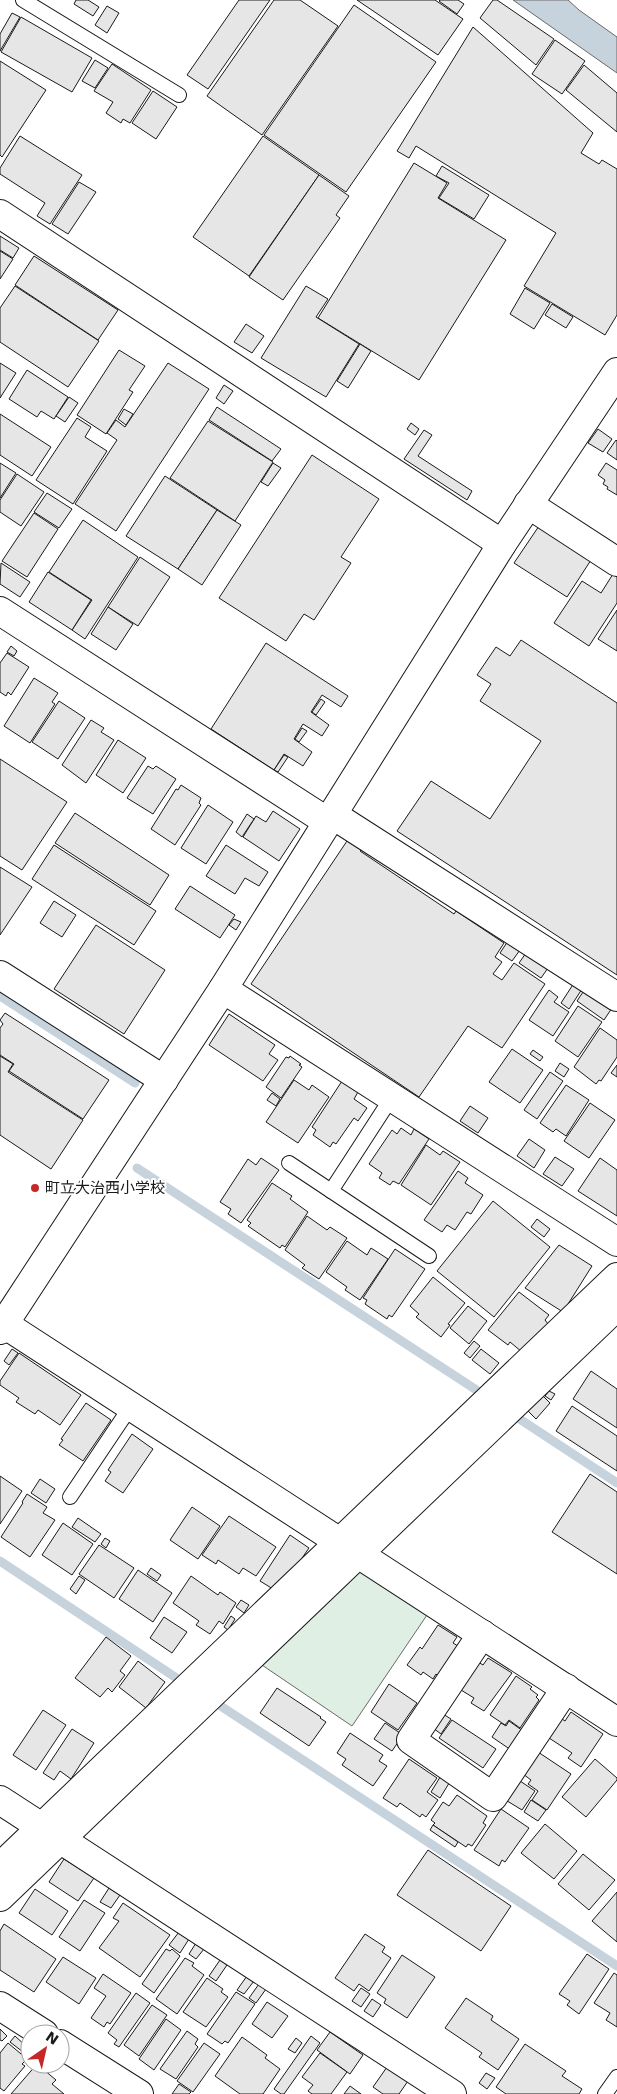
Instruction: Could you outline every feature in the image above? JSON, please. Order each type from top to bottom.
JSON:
[{"type":"street","points":[[0,214],[502,544]]},
{"type":"street","points":[[617,372],[502,544],[223,989],[2,1327],[131,1406],[617,1722]]},
{"type":"street","points":[[528,504],[617,562]]},
{"type":"street","points":[[0,611],[617,997]]},
{"type":"street","points":[[0,975],[164,1080]]},
{"type":"street","points":[[223,989],[617,1242]]},
{"type":"street","points":[[350,1548],[617,1277]]},
{"type":"street","points":[[0,1896],[51,1833],[350,1548],[617,1306]]},
{"type":"street","points":[[482,1634],[410,1740],[493,1796],[566,1688]]},
{"type":"street","points":[[0,1800],[452,2094]]},
{"type":"street","points":[[0,1867],[51,1833]]},
{"type":"street","points":[[0,2006],[28,2024]]},
{"type":"street","points":[[70,2050],[139,2094]]},
{"type":"lane","points":[[23,0],[179,95]]},
{"type":"lane","points":[[331,1192],[392,1098]]},
{"type":"lane","points":[[288,1163],[429,1256]]},
{"type":"lane","points":[[70,1497],[131,1406]]},
{"type":"lane","points":[[605,2094],[617,2077]]},
{"type":"green space","points":[[360,1569],[427,1615],[352,1726],[259,1663]]},
{"type":"shaded area","points":[[513,0],[568,0],[617,37],[617,73]]},
{"type":"building","points":[[76,0],[88,0],[99,7],[93,16],[74,4]]},
{"type":"building","points":[[239,0],[270,0],[208,89],[187,75]]},
{"type":"building","points":[[274,0],[300,0],[338,26],[262,135],[207,96]]},
{"type":"building","points":[[357,0],[435,0],[463,19],[438,55]]},
{"type":"building","points":[[440,0],[458,0],[464,4],[457,14]]},
{"type":"building","points":[[493,0],[497,0],[554,39],[536,65],[480,18]]},
{"type":"building","points":[[354,5],[436,62],[346,192],[264,135]]},
{"type":"building","points":[[107,6],[119,13],[107,33],[95,25]]},
{"type":"building","points":[[12,13],[20,17],[0,51],[0,34]]},
{"type":"building","points":[[21,17],[92,58],[72,92],[1,52]]},
{"type":"building","points":[[473,27],[593,133],[581,153],[599,164],[602,160],[617,169],[617,315],[605,335],[524,286],[556,233],[416,146],[409,158],[397,151]]},
{"type":"building","points":[[555,40],[585,61],[562,94],[532,74]]},
{"type":"building","points":[[95,60],[108,68],[95,88],[82,81]]},
{"type":"building","points":[[0,61],[46,90],[2,157],[0,155]]},
{"type":"building","points":[[112,64],[151,90],[130,123],[123,119],[121,123],[106,113],[113,102],[94,91]]},
{"type":"building","points":[[584,65],[617,93],[617,132],[566,90]]},
{"type":"building","points":[[153,91],[177,107],[156,139],[132,123]]},
{"type":"building","points":[[20,136],[82,175],[50,224],[37,216],[45,203],[0,174],[0,168]]},
{"type":"building","points":[[263,136],[319,175],[249,276],[193,237]]},
{"type":"building","points":[[414,163],[447,183],[438,198],[506,240],[419,380],[318,318]]},
{"type":"building","points":[[442,166],[489,195],[474,219],[439,198],[449,183],[436,176]]},
{"type":"building","points":[[319,175],[349,196],[336,215],[340,218],[283,300],[249,277]]},
{"type":"building","points":[[79,182],[96,192],[68,234],[52,224]]},
{"type":"building","points":[[0,236],[19,248],[13,258],[0,250]]},
{"type":"building","points":[[0,251],[13,259],[0,279]]},
{"type":"building","points":[[34,256],[118,310],[98,340],[15,285]]},
{"type":"building","points":[[15,286],[99,341],[68,387],[0,342],[0,308]]},
{"type":"building","points":[[306,286],[328,299],[316,317],[359,344],[326,397],[261,358]]},
{"type":"building","points":[[525,288],[550,303],[534,329],[510,314]]},
{"type":"building","points":[[552,304],[573,317],[566,328],[545,315]]},
{"type":"building","points":[[246,324],[264,336],[252,353],[234,342]]},
{"type":"building","points":[[360,344],[371,351],[348,388],[337,381]]},
{"type":"building","points":[[119,350],[145,366],[129,390],[133,392],[106,434],[77,415]]},
{"type":"building","points":[[0,363],[16,373],[0,398]]},
{"type":"building","points":[[168,363],[209,389],[116,531],[75,504],[117,440],[107,433],[116,420],[125,427]]},
{"type":"building","points":[[27,370],[68,397],[54,419],[41,411],[37,417],[9,399]]},
{"type":"building","points":[[224,385],[233,391],[224,404],[216,398]]},
{"type":"building","points":[[69,397],[78,403],[65,422],[56,416]]},
{"type":"building","points":[[217,407],[281,449],[272,461],[209,420]]},
{"type":"building","points":[[124,409],[133,414],[126,425],[118,419]]},
{"type":"building","points":[[0,414],[51,447],[32,476],[0,455]]},
{"type":"building","points":[[77,418],[91,427],[85,437],[107,451],[73,504],[36,480]]},
{"type":"building","points":[[208,421],[273,462],[235,521],[170,478]]},
{"type":"building","points":[[411,423],[419,429],[415,435],[407,429]]},
{"type":"building","points":[[598,429],[612,439],[603,452],[588,443]]},
{"type":"building","points":[[424,430],[432,435],[418,456],[472,491],[467,500],[404,459]]},
{"type":"building","points":[[617,441],[617,460],[607,453]]},
{"type":"building","points":[[312,455],[379,499],[341,557],[351,563],[314,620],[304,614],[286,641],[219,598]]},
{"type":"building","points":[[0,463],[16,473],[0,498]]},
{"type":"building","points":[[273,463],[281,468],[268,486],[261,482]]},
{"type":"building","points":[[606,463],[617,470],[617,495],[607,489],[608,487],[603,484],[605,480],[598,475]]},
{"type":"building","points":[[17,474],[44,492],[21,526],[0,512],[0,500]]},
{"type":"building","points":[[165,476],[217,510],[178,569],[126,536]]},
{"type":"building","points":[[47,493],[72,509],[59,528],[34,512]]},
{"type":"building","points":[[217,510],[241,525],[202,585],[178,569]]},
{"type":"building","points":[[34,513],[58,529],[27,577],[2,561]]},
{"type":"building","points":[[83,520],[138,557],[85,639],[72,630],[92,600],[49,572]]},
{"type":"building","points":[[539,526],[591,560],[567,597],[514,563]]},
{"type":"building","points":[[140,557],[170,577],[138,626],[108,607]]},
{"type":"building","points":[[1,563],[30,582],[20,597],[0,584]]},
{"type":"building","points":[[48,572],[91,600],[72,630],[29,602]]},
{"type":"building","points":[[613,574],[617,577],[617,603],[589,646],[554,623],[582,581],[601,593]]},
{"type":"building","points":[[108,607],[133,624],[116,650],[91,634]]},
{"type":"building","points":[[617,610],[617,651],[598,639]]},
{"type":"building","points":[[521,640],[617,703],[617,975],[397,831],[431,781],[490,819],[541,741],[480,701],[491,684],[477,675],[496,647],[510,656]]},
{"type":"building","points":[[266,643],[348,696],[341,707],[322,695],[311,712],[329,725],[322,736],[303,724],[294,739],[312,752],[303,766],[284,754],[274,770],[211,729]]},
{"type":"building","points":[[11,646],[17,651],[14,656],[7,652]]},
{"type":"building","points":[[7,653],[29,667],[11,695],[8,692],[6,696],[0,692],[0,663]]},
{"type":"building","points":[[34,678],[58,693],[52,702],[55,704],[30,743],[4,726]]},
{"type":"building","points":[[321,699],[325,702],[316,715],[312,712]]},
{"type":"building","points":[[59,701],[85,718],[58,759],[32,742]]},
{"type":"building","points":[[91,720],[104,728],[101,732],[114,740],[86,783],[62,765]]},
{"type":"building","points":[[302,728],[307,731],[299,742],[295,739]]},
{"type":"building","points":[[118,740],[146,758],[123,793],[96,775]]},
{"type":"building","points":[[284,755],[288,757],[278,772],[274,770]]},
{"type":"building","points":[[0,759],[67,802],[22,870],[0,856]]},
{"type":"building","points":[[148,766],[153,769],[156,766],[176,779],[153,814],[127,798]]},
{"type":"building","points":[[181,785],[201,798],[199,803],[201,805],[175,845],[151,829],[176,789],[178,790]]},
{"type":"building","points":[[208,805],[233,822],[206,864],[181,848]]},
{"type":"building","points":[[273,811],[300,829],[279,861],[243,837],[256,816],[266,822]]},
{"type":"building","points":[[75,813],[169,875],[150,905],[55,843]]},
{"type":"building","points":[[247,814],[254,819],[242,837],[236,832]]},
{"type":"building","points":[[347,841],[454,914],[456,911],[504,943],[495,957],[502,962],[493,974],[502,980],[514,963],[545,984],[502,1048],[468,1026],[419,1097],[251,984]]},
{"type":"building","points":[[54,845],[156,911],[134,945],[32,879]]},
{"type":"building","points":[[226,845],[268,872],[259,886],[245,878],[235,894],[206,876]]},
{"type":"building","points":[[0,867],[32,887],[0,935]]},
{"type":"building","points":[[190,886],[235,915],[220,938],[175,909]]},
{"type":"building","points":[[54,901],[76,915],[62,937],[40,923]]},
{"type":"building","points":[[234,919],[241,922],[236,930],[229,925]]},
{"type":"building","points":[[96,925],[165,970],[124,1034],[54,989]]},
{"type":"building","points":[[508,941],[520,950],[512,961],[500,953]]},
{"type":"building","points":[[526,953],[548,968],[541,978],[519,963]]},
{"type":"building","points":[[574,983],[582,989],[569,1009],[561,1003]]},
{"type":"building","points":[[585,989],[612,1008],[604,1020],[577,1001]]},
{"type":"building","points":[[549,990],[558,997],[554,1002],[569,1012],[553,1036],[529,1020]]},
{"type":"building","points":[[578,1006],[602,1022],[578,1057],[555,1041]]},
{"type":"building","points":[[5,1013],[109,1080],[83,1119],[9,1071],[14,1064],[0,1055],[0,1028],[3,1024],[0,1020]]},
{"type":"building","points":[[229,1014],[275,1045],[269,1054],[278,1060],[263,1081],[209,1045]]},
{"type":"building","points":[[600,1028],[617,1040],[617,1057],[601,1081],[599,1080],[596,1084],[574,1067]]},
{"type":"building","points":[[512,1049],[543,1070],[520,1103],[489,1082]]},
{"type":"building","points":[[533,1050],[543,1057],[540,1061],[530,1054]]},
{"type":"building","points":[[0,1056],[13,1064],[8,1072],[83,1120],[51,1169],[0,1135]]},
{"type":"building","points":[[290,1056],[301,1064],[299,1065],[302,1067],[281,1098],[266,1087],[286,1057],[289,1058]]},
{"type":"building","points":[[560,1063],[569,1069],[564,1077],[555,1071]]},
{"type":"building","points":[[617,1065],[617,1077],[611,1073]]},
{"type":"building","points":[[550,1072],[563,1081],[537,1119],[524,1110]]},
{"type":"building","points":[[294,1080],[309,1090],[312,1085],[329,1097],[298,1143],[266,1122]]},
{"type":"building","points":[[342,1081],[358,1092],[354,1099],[367,1108],[358,1121],[354,1118],[336,1144],[333,1142],[330,1147],[313,1135],[316,1130],[312,1127]]},
{"type":"building","points":[[566,1085],[589,1100],[566,1136],[556,1129],[553,1132],[540,1123]]},
{"type":"building","points":[[272,1093],[280,1099],[276,1106],[267,1100]]},
{"type":"building","points":[[590,1103],[615,1120],[589,1158],[564,1141]]},
{"type":"building","points":[[470,1106],[488,1118],[478,1133],[460,1121]]},
{"type":"building","points":[[401,1128],[411,1135],[414,1129],[429,1139],[399,1184],[393,1181],[390,1185],[379,1178],[382,1173],[369,1164],[392,1130],[397,1134]]},
{"type":"building","points":[[529,1139],[545,1150],[534,1168],[517,1156]]},
{"type":"building","points":[[426,1145],[440,1155],[443,1151],[460,1162],[431,1205],[401,1185]]},
{"type":"building","points":[[555,1157],[574,1169],[562,1186],[543,1174]]},
{"type":"building","points":[[261,1158],[279,1170],[241,1223],[228,1214],[231,1209],[220,1202],[248,1159],[256,1165]]},
{"type":"building","points":[[600,1158],[617,1170],[617,1216],[578,1191]]},
{"type":"building","points":[[458,1171],[468,1178],[465,1183],[483,1195],[471,1214],[467,1212],[455,1230],[447,1225],[442,1232],[424,1220]]},
{"type":"building","points":[[272,1183],[292,1196],[290,1199],[308,1212],[285,1247],[282,1245],[280,1248],[248,1226],[251,1223],[247,1220]]},
{"type":"building","points":[[493,1201],[550,1247],[494,1317],[437,1271]]},
{"type":"building","points":[[307,1216],[327,1230],[330,1227],[347,1238],[319,1279],[302,1268],[305,1265],[285,1250]]},
{"type":"building","points":[[537,1219],[550,1229],[544,1237],[531,1227]]},
{"type":"building","points":[[347,1241],[367,1255],[371,1248],[388,1259],[360,1300],[345,1290],[347,1287],[326,1272]]},
{"type":"building","points":[[559,1245],[592,1266],[563,1312],[525,1288]]},
{"type":"building","points":[[395,1249],[425,1269],[392,1317],[389,1315],[387,1319],[365,1304],[367,1300],[363,1298]]},
{"type":"building","points":[[433,1277],[465,1303],[448,1324],[450,1325],[441,1337],[416,1317],[419,1314],[410,1306]]},
{"type":"building","points":[[519,1292],[549,1315],[545,1320],[548,1324],[526,1351],[522,1352],[510,1342],[508,1345],[488,1330]]},
{"type":"building","points":[[468,1306],[487,1321],[469,1344],[450,1328]]},
{"type":"building","points":[[474,1341],[480,1346],[470,1358],[464,1353]]},
{"type":"building","points":[[12,1349],[18,1353],[9,1365],[4,1361]]},
{"type":"building","points":[[481,1349],[499,1363],[490,1374],[472,1360]]},
{"type":"building","points":[[19,1353],[81,1395],[60,1425],[38,1410],[35,1414],[16,1402],[19,1398],[0,1385],[0,1381]]},
{"type":"building","points":[[591,1371],[617,1389],[617,1428],[573,1399]]},
{"type":"building","points":[[549,1391],[555,1394],[551,1400],[545,1396]]},
{"type":"building","points":[[541,1394],[550,1403],[536,1419],[527,1410]]},
{"type":"building","points":[[86,1403],[111,1420],[83,1461],[59,1445],[63,1440],[61,1439]]},
{"type":"building","points":[[572,1406],[617,1436],[617,1471],[556,1431]]},
{"type":"building","points":[[132,1434],[153,1449],[123,1493],[105,1481],[111,1472],[108,1470]]},
{"type":"building","points":[[590,1474],[617,1492],[617,1574],[552,1532]]},
{"type":"building","points":[[0,1476],[22,1491],[0,1524]]},
{"type":"building","points":[[40,1479],[55,1489],[46,1503],[31,1493]]},
{"type":"building","points":[[27,1494],[47,1507],[43,1513],[55,1520],[30,1557],[1,1537]]},
{"type":"building","points":[[192,1507],[220,1526],[198,1559],[170,1540]]},
{"type":"building","points":[[229,1516],[276,1547],[256,1576],[243,1568],[239,1574],[218,1560],[216,1564],[202,1555]]},
{"type":"building","points":[[78,1518],[101,1534],[95,1542],[72,1527]]},
{"type":"building","points":[[63,1523],[93,1544],[72,1575],[42,1555]]},
{"type":"building","points":[[290,1535],[309,1548],[291,1574],[288,1572],[278,1586],[273,1589],[260,1581]]},
{"type":"building","points":[[105,1538],[110,1541],[106,1548],[101,1544]]},
{"type":"building","points":[[99,1545],[134,1568],[114,1598],[79,1574]]},
{"type":"building","points":[[151,1568],[161,1575],[157,1581],[147,1574]]},
{"type":"building","points":[[138,1570],[172,1593],[153,1622],[119,1599]]},
{"type":"building","points":[[79,1576],[85,1580],[76,1594],[70,1589]]},
{"type":"building","points":[[191,1576],[218,1595],[220,1592],[236,1603],[223,1624],[219,1621],[210,1634],[196,1625],[199,1621],[173,1603]]},
{"type":"building","points":[[241,1600],[249,1605],[244,1613],[236,1607]]},
{"type":"building","points":[[231,1616],[235,1619],[228,1630],[224,1627]]},
{"type":"building","points":[[164,1617],[187,1632],[172,1653],[150,1638]]},
{"type":"building","points":[[438,1625],[457,1637],[453,1643],[458,1646],[438,1676],[436,1674],[433,1679],[423,1672],[421,1675],[407,1665],[420,1647],[422,1649]]},
{"type":"building","points":[[106,1637],[131,1656],[120,1671],[125,1675],[112,1692],[108,1688],[100,1697],[75,1678]]},
{"type":"building","points":[[488,1658],[512,1673],[484,1711],[471,1703],[474,1698],[461,1690],[478,1662],[483,1665]]},
{"type":"building","points":[[138,1661],[165,1682],[146,1708],[119,1687]]},
{"type":"building","points":[[516,1676],[532,1687],[530,1689],[538,1695],[536,1697],[539,1700],[520,1728],[509,1720],[505,1725],[490,1715]]},
{"type":"building","points":[[389,1684],[417,1703],[398,1730],[371,1712]]},
{"type":"building","points":[[277,1688],[326,1722],[309,1746],[260,1713]]},
{"type":"building","points":[[43,1710],[66,1725],[36,1770],[13,1755]]},
{"type":"building","points":[[571,1712],[603,1734],[581,1767],[568,1758],[572,1753],[549,1738],[562,1719],[565,1721]]},
{"type":"building","points":[[443,1714],[451,1719],[441,1734],[433,1728]]},
{"type":"building","points":[[452,1720],[496,1749],[483,1768],[439,1738]]},
{"type":"building","points":[[509,1721],[523,1731],[511,1750],[492,1737],[501,1723],[506,1726]]},
{"type":"building","points":[[385,1723],[403,1735],[392,1751],[374,1739]]},
{"type":"building","points":[[72,1729],[94,1743],[71,1779],[60,1771],[54,1780],[43,1773]]},
{"type":"building","points":[[350,1733],[383,1755],[379,1761],[387,1766],[373,1786],[342,1765],[346,1759],[337,1753]]},
{"type":"building","points":[[538,1752],[571,1774],[547,1810],[532,1800],[538,1791],[528,1784],[531,1780],[523,1774]]},
{"type":"building","points":[[409,1759],[437,1778],[427,1792],[438,1800],[426,1817],[422,1814],[420,1817],[400,1803],[397,1807],[383,1798]]},
{"type":"building","points":[[595,1759],[617,1780],[586,1817],[562,1797]]},
{"type":"building","points":[[442,1774],[451,1780],[440,1798],[431,1792]]},
{"type":"building","points":[[517,1779],[535,1791],[522,1810],[504,1799]]},
{"type":"building","points":[[457,1795],[487,1816],[483,1823],[486,1825],[472,1846],[468,1844],[466,1847],[433,1825],[435,1823],[431,1820],[443,1802],[449,1806]]},
{"type":"building","points":[[531,1800],[546,1810],[538,1821],[524,1812]]},
{"type":"building","points":[[501,1809],[529,1828],[505,1862],[502,1860],[499,1866],[474,1850]]},
{"type":"building","points":[[545,1824],[577,1851],[554,1879],[521,1853]]},
{"type":"building","points":[[433,1825],[458,1842],[455,1847],[430,1830]]},
{"type":"building","points":[[428,1850],[511,1906],[481,1951],[397,1895]]},
{"type":"building","points":[[583,1854],[615,1880],[589,1910],[558,1884]]},
{"type":"building","points":[[64,1859],[94,1878],[78,1901],[49,1882]]},
{"type":"building","points":[[109,1888],[120,1895],[111,1908],[100,1902]]},
{"type":"building","points":[[35,1889],[68,1911],[52,1935],[19,1913]]},
{"type":"building","points":[[617,1892],[617,1942],[592,1921]]},
{"type":"building","points":[[84,1900],[105,1913],[80,1951],[59,1937]]},
{"type":"building","points":[[123,1903],[170,1935],[140,1977],[99,1948],[119,1921],[113,1918]]},
{"type":"building","points":[[4,1924],[56,1959],[34,1992],[0,1970],[0,1931]]},
{"type":"building","points":[[179,1932],[189,1939],[180,1953],[169,1945]]},
{"type":"building","points":[[365,1934],[385,1947],[382,1952],[391,1958],[369,1991],[359,1984],[354,1991],[335,1978]]},
{"type":"building","points":[[196,1943],[204,1949],[196,1959],[189,1954]]},
{"type":"building","points":[[166,1949],[170,1951],[172,1949],[180,1956],[154,1993],[142,1984]]},
{"type":"building","points":[[587,1954],[609,1969],[579,2014],[567,2005],[570,2001],[559,1994]]},
{"type":"building","points":[[402,1955],[435,1977],[407,2018],[384,2003],[386,1999],[377,1993]]},
{"type":"building","points":[[63,1957],[96,1978],[79,2004],[46,1982]]},
{"type":"building","points":[[185,1958],[194,1963],[192,1966],[204,1975],[177,2014],[156,1999]]},
{"type":"building","points":[[220,1960],[227,1965],[216,1981],[209,1976]]},
{"type":"building","points":[[614,1973],[617,1975],[617,2027],[606,2020],[610,2013],[594,2003]]},
{"type":"building","points":[[103,1974],[131,1993],[110,2024],[107,2022],[104,2027],[91,2018],[106,1996],[94,1988]]},
{"type":"building","points":[[247,1976],[254,1981],[244,1994],[237,1990]]},
{"type":"building","points":[[207,1978],[223,1989],[221,1992],[228,1997],[206,2027],[183,2012]]},
{"type":"building","points":[[259,1984],[266,1989],[256,2003],[249,1998]]},
{"type":"building","points":[[361,1988],[370,1994],[361,2007],[352,2001]]},
{"type":"building","points":[[236,1992],[255,2004],[228,2043],[225,2041],[222,2044],[207,2034]]},
{"type":"building","points":[[136,1993],[150,2003],[119,2047],[114,2044],[117,2040],[108,2033]]},
{"type":"building","points":[[466,1998],[493,2016],[491,2020],[519,2039],[498,2070],[479,2057],[482,2053],[445,2028]]},
{"type":"building","points":[[372,1999],[381,2005],[373,2017],[364,2011]]},
{"type":"building","points":[[267,2002],[288,2016],[272,2038],[252,2024]]},
{"type":"building","points":[[152,2005],[167,2015],[139,2056],[124,2045]]},
{"type":"building","points":[[166,2019],[181,2030],[154,2070],[139,2059]]},
{"type":"building","points":[[0,2029],[7,2036],[2,2041],[0,2040]]},
{"type":"building","points":[[187,2031],[198,2039],[195,2044],[198,2047],[176,2079],[160,2069]]},
{"type":"building","points":[[330,2032],[363,2055],[350,2074],[317,2050]]},
{"type":"building","points":[[15,2036],[20,2041],[20,2050],[10,2042]]},
{"type":"building","points":[[311,2036],[320,2043],[284,2094],[281,2094],[274,2089]]},
{"type":"building","points":[[242,2037],[267,2055],[265,2058],[280,2069],[263,2094],[240,2094],[215,2076]]},
{"type":"building","points":[[296,2038],[302,2043],[295,2053],[288,2049]]},
{"type":"building","points":[[8,2043],[20,2053],[20,2072],[4,2091],[0,2088],[0,2053]]},
{"type":"building","points":[[204,2043],[220,2054],[193,2092],[177,2081]]},
{"type":"building","points":[[525,2044],[566,2071],[562,2076],[582,2089],[579,2094],[506,2094],[496,2087]]},
{"type":"building","points":[[320,2053],[347,2072],[331,2094],[312,2094],[308,2091],[313,2085],[302,2077]]},
{"type":"building","points":[[387,2067],[408,2081],[399,2094],[383,2094],[373,2087]]},
{"type":"building","points":[[486,2073],[495,2078],[487,2089],[479,2083]]},
{"type":"building","points":[[28,2074],[49,2074],[56,2080],[52,2084],[64,2094],[11,2094]]},
{"type":"building","points":[[179,2084],[191,2092],[189,2094],[172,2094]]},
{"type":"building","points":[[350,2086],[361,2094],[344,2094]]},
{"type":"waterway","points":[[0,996],[135,1083]]},
{"type":"waterway","points":[[137,1168],[481,1393]]},
{"type":"waterway","points":[[515,1416],[617,1483]]},
{"type":"waterway","points":[[0,1561],[181,1681]]},
{"type":"waterway","points":[[216,1703],[617,1966]]},
{"type":"place","name":"町立大治西小学校","points":[[35,1188]]}]
